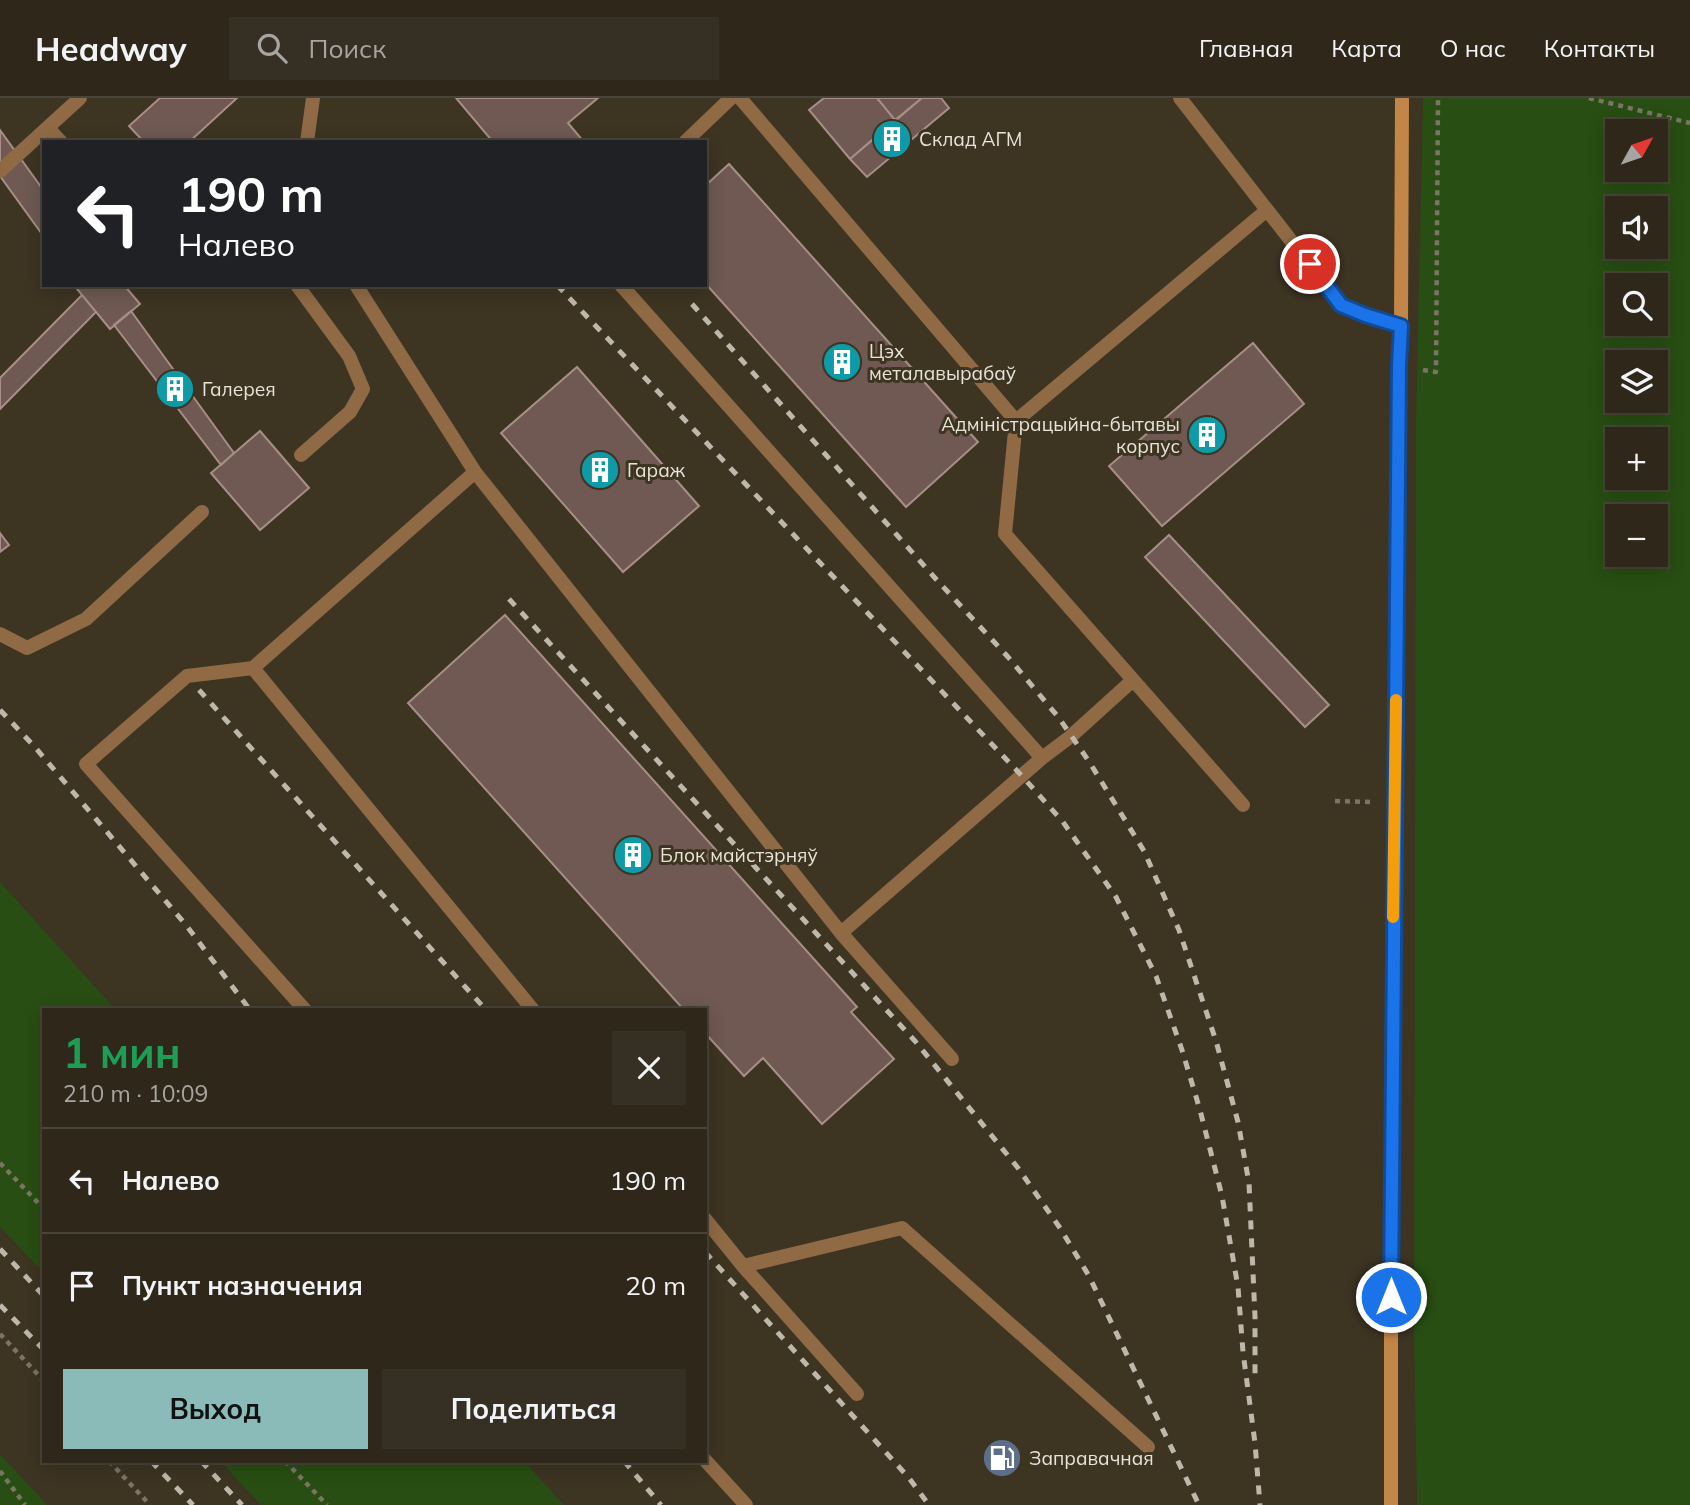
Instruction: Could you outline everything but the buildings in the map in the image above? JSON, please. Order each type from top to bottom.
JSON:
[{"type":"street","points":[[1391,1505],[1391,1167],[1402,98]]},
{"type":"lane","points":[[0,171],[80,98]]},
{"type":"lane","points":[[307,140],[313,98]]},
{"type":"lane","points":[[687,140],[731,98]]},
{"type":"lane","points":[[740,98],[1016,421]]},
{"type":"lane","points":[[1180,98],[1341,305],[1401,326]]},
{"type":"lane","points":[[48,128],[59,140]]},
{"type":"lane","points":[[1243,805],[1005,534],[1016,421],[1267,209]]},
{"type":"lane","points":[[298,287],[349,356],[363,389],[350,412],[301,455]]},
{"type":"lane","points":[[357,287],[475,472],[841,933],[952,1059]]},
{"type":"lane","points":[[623,287],[1042,758]]},
{"type":"lane","points":[[303,1008],[86,764],[187,676],[253,668],[475,472]]},
{"type":"lane","points":[[0,634],[27,648],[86,618],[202,512]]},
{"type":"lane","points":[[253,668],[531,1008]]},
{"type":"lane","points":[[841,933],[1133,680]]},
{"type":"lane","points":[[707,1221],[857,1394]]},
{"type":"lane","points":[[743,1265],[902,1228],[1148,1447]]},
{"type":"lane","points":[[707,1462],[746,1505]]},
{"type":"path","points":[[1436,372],[1438,98]]},
{"type":"path","points":[[1590,98],[1690,123]]},
{"type":"path","points":[[1335,801],[1395,802]]},
{"type":"path","points":[[0,1163],[42,1207]]},
{"type":"path","points":[[0,1334],[42,1379]]},
{"type":"path","points":[[111,1463],[150,1505]]},
{"type":"path","points":[[287,1463],[327,1505]]},
{"type":"path","points":[[0,1471],[25,1505]]},
{"type":"green space","points":[[1423,98],[1690,98],[1690,1505],[1417,1505],[1414,1331],[1416,419]]},
{"type":"green space","points":[[0,882],[114,1008],[42,1008],[42,1271],[0,1227]]},
{"type":"green space","points":[[0,1454],[47,1505],[0,1505]]},
{"type":"green space","points":[[222,1463],[526,1463],[564,1505],[261,1505]]},
{"type":"railway","points":[[559,287],[1022,776],[1063,822],[1116,897],[1156,976],[1182,1050],[1222,1196],[1238,1287],[1260,1505]]},
{"type":"railway","points":[[692,304],[1008,657],[1059,718],[1144,851],[1179,930],[1216,1041],[1238,1122],[1249,1183],[1255,1378]]},
{"type":"railway","points":[[509,599],[915,1041],[1018,1168],[1060,1228],[1089,1276],[1199,1505]]},
{"type":"railway","points":[[199,690],[484,1008]]},
{"type":"railway","points":[[0,710],[34,746],[186,925],[248,1008]]},
{"type":"railway","points":[[0,1249],[42,1294]]},
{"type":"railway","points":[[707,1254],[909,1478],[929,1505]]},
{"type":"railway","points":[[0,1305],[42,1348]]},
{"type":"railway","points":[[153,1463],[193,1505]]},
{"type":"railway","points":[[203,1463],[242,1505]]},
{"type":"railway","points":[[626,1463],[661,1505]]},
{"type":"slow traffic","points":[[1393,917],[1396,700]]},
{"type":"place","name":"Склад АГМ","points":[[892,139]]},
{"type":"place","name":"Цэх металавырабаў","points":[[842,362]]},
{"type":"place","name":"Галерея","points":[[175,389]]},
{"type":"place","name":"Адміністрацыйна-бытавы корпус","points":[[1207,435]]},
{"type":"place","name":"Гараж","points":[[600,470]]},
{"type":"place","name":"Блок майстэрняў","points":[[633,855]]},
{"type":"place","name":"Заправачная","points":[[1002,1458]]},
{"type":"route","points":[[1310,264],[1341,305],[1401,326],[1391,1297]]}]
